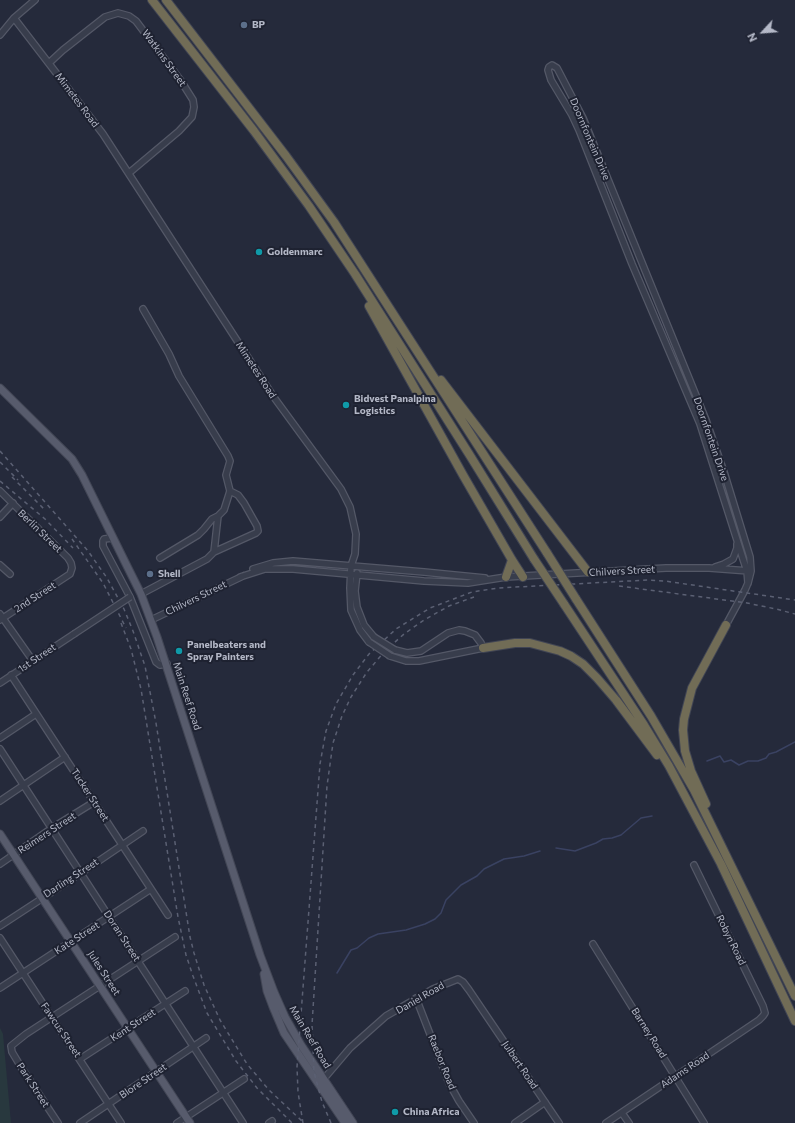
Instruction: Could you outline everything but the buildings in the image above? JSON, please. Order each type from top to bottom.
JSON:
[{"type":"highway","points":[[146,0],[198,60]]},
{"type":"highway","points":[[152,0],[285,173],[335,244],[534,559],[644,725],[669,766],[721,864],[795,1023]]},
{"type":"highway","points":[[166,0],[309,187],[342,235],[674,754],[694,790],[795,996]]},
{"type":"highway","points":[[335,244],[455,462],[523,577]]},
{"type":"highway","points":[[412,343],[588,572]]},
{"type":"highway","points":[[506,577],[512,560]]},
{"type":"highway","points":[[726,625],[692,688],[686,706],[683,730],[688,763],[727,857]]},
{"type":"highway","points":[[483,648],[515,643],[530,643],[560,651],[583,664],[616,700],[666,768],[721,864]]},
{"type":"main road","name":"Main Reef Road","points":[[0,388],[72,459],[82,474],[141,594],[167,664],[260,955],[285,1016],[306,1059],[345,1123]]},
{"type":"main road","name":"Jules Street","points":[[0,834],[188,1120]]},
{"type":"main road","name":"Main Reef Road","points":[[321,1082],[353,1123]]},
{"type":"street","points":[[0,35],[14,18],[35,0]]},
{"type":"street","name":"Watkins Street","points":[[49,63],[105,17],[118,13],[129,16],[136,21],[181,81],[193,100],[194,107],[192,117],[179,131],[129,173]]},
{"type":"street","name":"Mimetes Road","points":[[14,18],[95,123],[273,396],[341,489],[348,502],[353,517],[356,534],[354,574],[350,595],[351,610],[358,627],[369,642],[390,656],[406,660],[419,661],[483,648]]},
{"type":"street","name":"Doornfontein Drive","points":[[552,65],[557,68],[583,118],[706,420],[750,557],[749,571],[737,541],[700,424],[632,264],[576,125],[558,90],[551,80],[548,70],[552,65]]},
{"type":"street","points":[[143,309],[170,354],[179,376],[229,458],[230,463],[226,475],[230,491],[224,510],[212,519],[198,536],[160,558]]},
{"type":"street","name":"Berlin Street","points":[[0,491],[68,558],[72,566],[72,571],[70,574]]},
{"type":"street","points":[[141,594],[207,559],[214,552],[258,531],[255,522],[244,503],[238,496],[230,491]]},
{"type":"street","points":[[0,517],[13,503]]},
{"type":"street","points":[[214,552],[218,516]]},
{"type":"street","points":[[113,538],[104,540],[103,546],[130,597],[156,662],[159,665],[167,664]]},
{"type":"street","points":[[709,568],[724,564],[733,559],[737,548],[737,541]]},
{"type":"street","name":"Chilvers Street","points":[[151,620],[260,566],[279,562],[293,561],[492,579]]},
{"type":"street","points":[[0,565],[10,574]]},
{"type":"street","name":"Chilvers Street","points":[[240,577],[260,570],[292,569],[450,583],[468,583],[506,577],[666,568],[709,568],[749,571]]},
{"type":"street","points":[[726,625],[748,583],[749,571]]},
{"type":"street","name":"2nd Street","points":[[1,617],[70,574]]},
{"type":"street","points":[[354,574],[358,612],[364,625],[374,637],[395,650],[407,653],[421,651],[448,633],[459,630],[475,636],[483,648]]},
{"type":"street","name":"1st Street","points":[[0,683],[130,597]]},
{"type":"street","points":[[1,617],[33,661]]},
{"type":"street","name":"Tucker Street","points":[[11,675],[168,915]]},
{"type":"street","points":[[0,738],[36,714]]},
{"type":"street","name":"Doran Street","points":[[0,749],[243,1123]]},
{"type":"street","points":[[0,801],[65,757]]},
{"type":"street","name":"Reimers Street","points":[[0,864],[52,828],[94,802]]},
{"type":"street","name":"Darling Street","points":[[0,926],[143,831]]},
{"type":"street","name":"Robyn Road","points":[[694,865],[763,1006],[765,1013],[764,1016]]},
{"type":"street","name":"Kate Street","points":[[0,988],[151,889]]},
{"type":"street","points":[[52,1017],[175,937]]},
{"type":"street","name":"Fawcus Street","points":[[0,938],[121,1123]]},
{"type":"street","name":"Barney Road","points":[[593,944],[704,1123]]},
{"type":"street","name":"Daniel Road","points":[[321,1082],[350,1048],[386,1016],[392,1014],[416,998],[444,984],[458,979],[463,982],[481,1007]]},
{"type":"street","name":"Kent Street","points":[[80,1059],[186,991]]},
{"type":"street","name":"Raebor Road","points":[[416,998],[449,1083],[474,1123]]},
{"type":"street","name":"Julbert Road","points":[[481,1007],[559,1123]]},
{"type":"street","name":"Adams Road","points":[[606,1123],[764,1016]]},
{"type":"street","name":"Park Street","points":[[52,1017],[20,1038],[11,1046],[12,1052],[21,1067],[58,1123]]},
{"type":"street","name":"Blore Street","points":[[80,1123],[206,1038]]},
{"type":"street","points":[[177,1123],[188,1120],[244,1079]]},
{"type":"street","points":[[515,1123],[545,1102]]},
{"type":"street","points":[[622,1113],[629,1123]]},
{"type":"shaded area","points":[[0,1028],[3,1034],[11,1123],[0,1123]]},
{"type":"waterway","points":[[707,761],[720,756],[724,762],[731,760],[739,765],[748,761],[758,761],[766,758],[769,754],[795,742]]},
{"type":"waterway","points":[[556,848],[575,851],[603,839],[621,835],[641,818],[652,816]]},
{"type":"waterway","points":[[337,973],[351,950],[357,948],[369,938],[378,934],[406,930],[435,919],[441,913],[446,900],[461,885],[477,876],[484,869],[504,859],[524,856],[540,851]]},
{"type":"railway","points":[[0,451],[88,551],[107,578],[124,609],[145,666],[156,723],[190,937],[204,985],[220,1020],[247,1064],[269,1090],[303,1122]]},
{"type":"railway","points":[[0,462],[18,480]]},
{"type":"railway","points":[[12,477],[45,510]]},
{"type":"railway","points":[[0,481],[45,519],[73,548]]},
{"type":"railway","points":[[72,539],[103,583],[126,628]]},
{"type":"railway","points":[[303,1123],[298,1092],[297,1067],[320,764],[326,731],[336,704],[353,675],[369,654],[396,629],[430,608],[472,592],[498,588],[648,580],[665,581],[795,600]]},
{"type":"railway","points":[[619,586],[747,603],[795,614]]},
{"type":"railway","points":[[331,1123],[322,1102],[314,1072],[312,1025],[327,786],[333,743],[342,716],[351,697],[367,672],[385,651],[404,634],[424,620],[449,606],[474,597]]},
{"type":"railway","points":[[121,623],[131,649],[141,689],[178,917],[186,955],[193,976],[207,1013],[236,1061],[257,1088],[292,1123]]},
{"type":"place","name":"BP","points":[[244,25]]},
{"type":"place","name":"Goldenmarc","points":[[259,252]]},
{"type":"place","name":"Bidvest Panalpina Logistics","points":[[346,405]]},
{"type":"place","name":"Shell","points":[[150,574]]},
{"type":"place","name":"Panelbeaters and Spray Painters","points":[[179,651]]},
{"type":"place","name":"China Africa","points":[[395,1112]]}]
